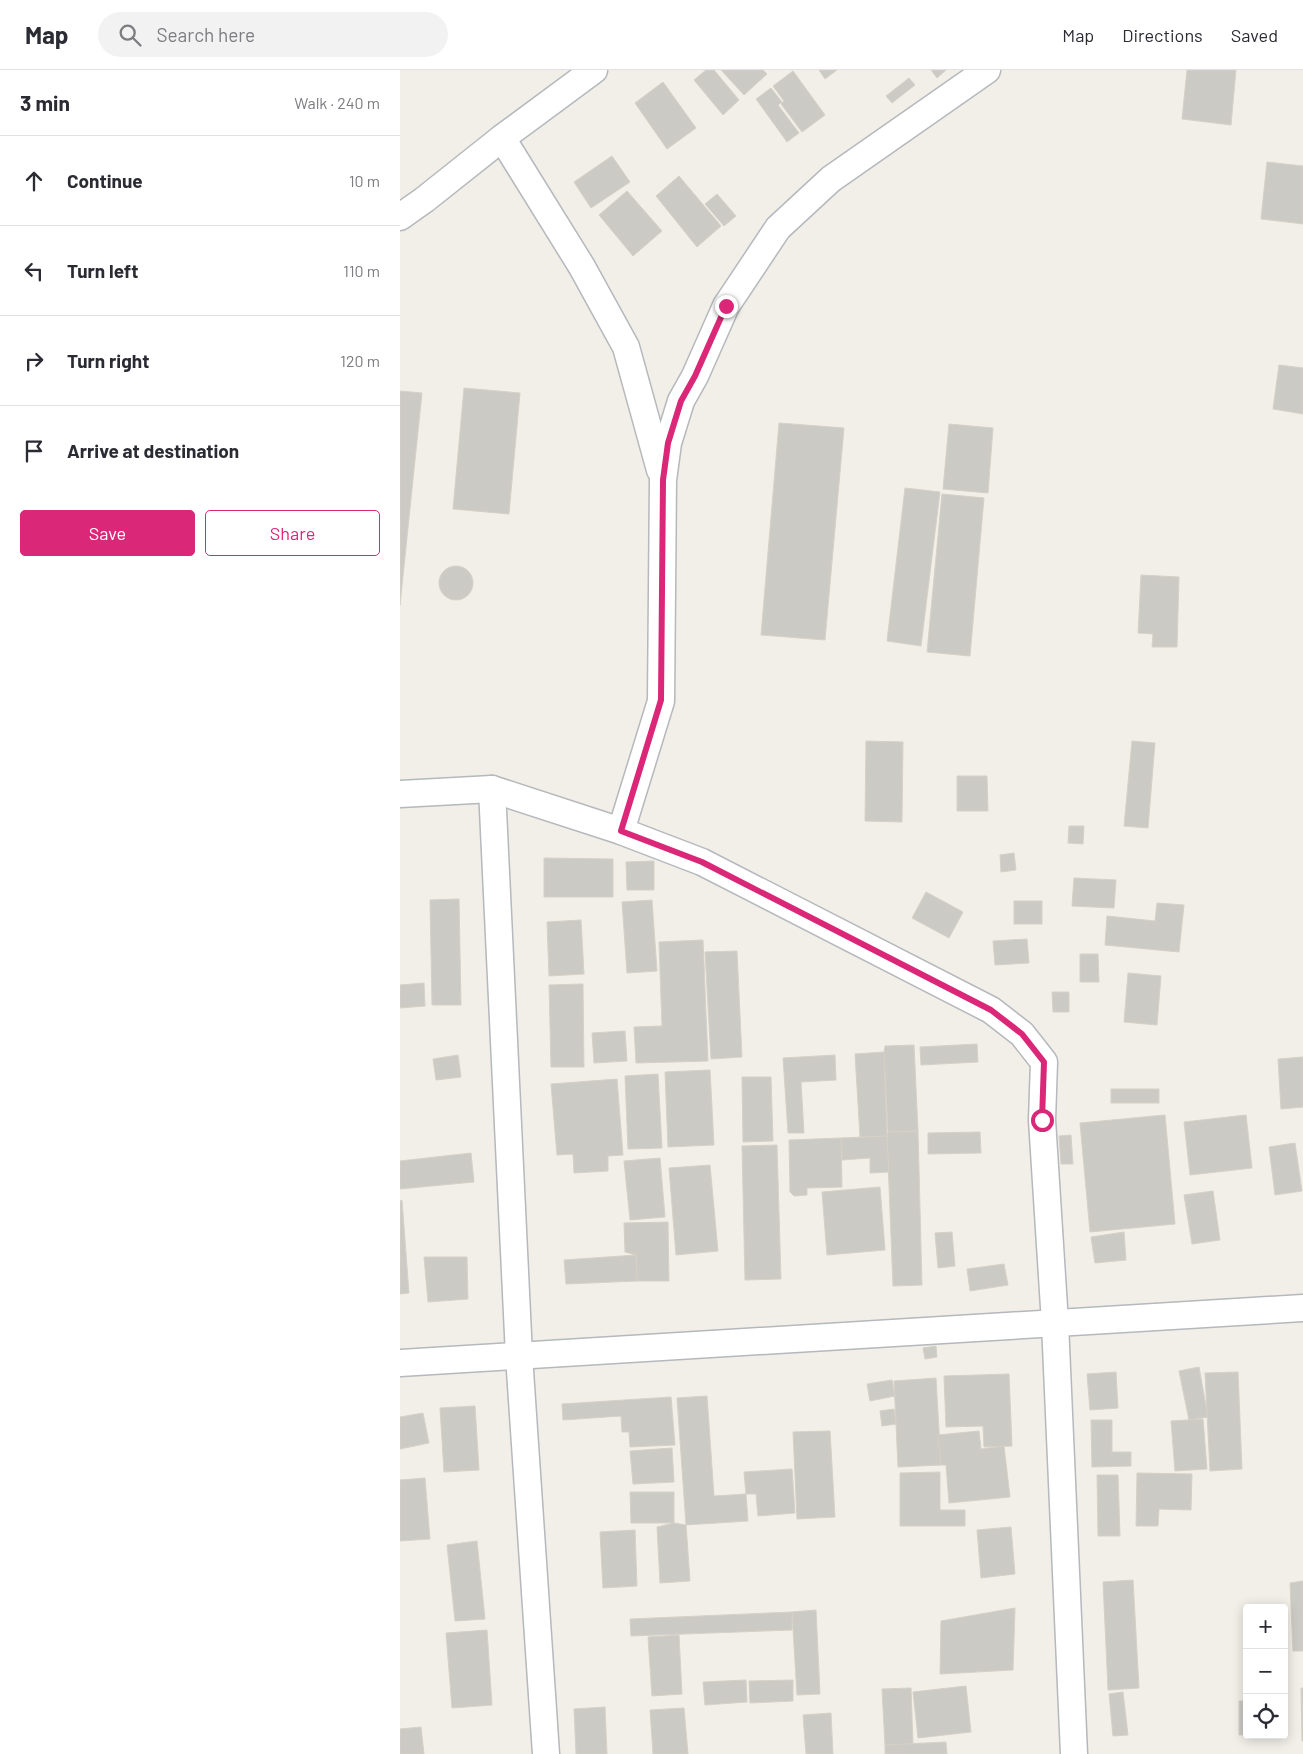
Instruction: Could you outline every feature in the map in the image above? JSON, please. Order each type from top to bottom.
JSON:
[{"type":"street","points":[[400,217],[594,70]]},
{"type":"street","points":[[621,831],[661,700],[663,480],[668,443],[681,401],[695,376],[726,306],[778,228],[831,180],[986,70]]},
{"type":"street","points":[[502,138],[582,267],[626,348],[663,480]]},
{"type":"street","points":[[492,789],[519,1356],[546,1754]]},
{"type":"street","points":[[400,794],[492,789],[621,831],[702,862],[991,1010],[1022,1034],[1044,1062],[1042,1120],[1055,1323],[1074,1754]]},
{"type":"street","points":[[400,1363],[1303,1308]]},
{"type":"building","points":[[706,70],[714,70],[739,100],[723,115],[694,80]]},
{"type":"building","points":[[721,70],[763,70],[767,74],[744,95]]},
{"type":"building","points":[[819,70],[837,70],[825,79]]},
{"type":"building","points":[[931,70],[946,70],[937,78]]},
{"type":"building","points":[[1187,70],[1236,70],[1231,125],[1182,119]]},
{"type":"building","points":[[793,71],[825,115],[802,132],[781,104],[784,101],[773,86]]},
{"type":"building","points":[[909,78],[915,85],[892,103],[886,96]]},
{"type":"building","points":[[663,82],[696,128],[667,149],[635,103]]},
{"type":"building","points":[[771,88],[782,102],[778,105],[799,133],[787,142],[756,99]]},
{"type":"building","points":[[612,156],[630,182],[591,208],[574,182]]},
{"type":"building","points":[[1267,162],[1303,166],[1303,224],[1261,219]]},
{"type":"building","points":[[679,176],[721,226],[697,247],[656,196]]},
{"type":"building","points":[[627,191],[662,231],[633,256],[599,215]]},
{"type":"building","points":[[717,194],[736,216],[724,226],[705,204]]},
{"type":"building","points":[[1279,365],[1303,368],[1303,414],[1273,409]]},
{"type":"building","points":[[464,388],[520,393],[509,514],[453,509]]},
{"type":"building","points":[[400,391],[422,393],[400,605]]},
{"type":"building","points":[[779,423],[844,428],[825,640],[761,635]]},
{"type":"building","points":[[949,424],[993,428],[988,493],[943,489]]},
{"type":"building","points":[[905,488],[940,492],[921,646],[887,641]]},
{"type":"building","points":[[942,494],[984,498],[970,656],[927,652]]},
{"type":"building","points":[[456,566],[463,567],[468,571],[472,576],[472,590],[468,595],[463,599],[456,600],[449,599],[444,595],[440,590],[439,583],[440,576],[444,571],[449,567]]},
{"type":"building","points":[[1141,575],[1179,577],[1177,647],[1152,647],[1153,634],[1138,633]]},
{"type":"building","points":[[866,741],[903,742],[902,822],[865,821]]},
{"type":"building","points":[[1132,741],[1155,743],[1148,828],[1124,826]]},
{"type":"building","points":[[957,776],[987,776],[988,811],[957,811]]},
{"type":"building","points":[[1069,826],[1084,826],[1083,844],[1068,843]]},
{"type":"building","points":[[1014,853],[1016,870],[1001,872],[1000,855]]},
{"type":"building","points":[[544,858],[613,859],[613,897],[544,897]]},
{"type":"building","points":[[654,861],[654,890],[627,890],[626,862]]},
{"type":"building","points":[[1074,878],[1116,880],[1114,908],[1072,906]]},
{"type":"building","points":[[926,892],[963,912],[949,938],[912,918]]},
{"type":"building","points":[[459,899],[461,1005],[432,1005],[430,900]]},
{"type":"building","points":[[652,900],[657,971],[627,973],[622,902]]},
{"type":"building","points":[[1014,901],[1042,901],[1042,924],[1014,924]]},
{"type":"building","points":[[1157,903],[1184,905],[1179,952],[1105,945],[1107,916],[1155,921]]},
{"type":"building","points":[[581,920],[584,974],[549,976],[547,922]]},
{"type":"building","points":[[1027,939],[1029,963],[995,965],[993,941]]},
{"type":"building","points":[[703,940],[708,1061],[636,1063],[634,1027],[662,1026],[659,942]]},
{"type":"building","points":[[737,951],[742,1057],[711,1059],[705,952]]},
{"type":"building","points":[[1080,954],[1098,954],[1099,982],[1080,982]]},
{"type":"building","points":[[1128,973],[1161,976],[1157,1025],[1124,1022]]},
{"type":"building","points":[[424,983],[425,1006],[400,1008],[400,985]]},
{"type":"building","points":[[583,984],[584,1067],[551,1067],[549,985]]},
{"type":"building","points":[[1052,992],[1069,992],[1069,1012],[1053,1012]]},
{"type":"building","points":[[625,1031],[627,1061],[594,1063],[592,1033]]},
{"type":"building","points":[[977,1044],[978,1062],[921,1065],[920,1047]]},
{"type":"building","points":[[914,1045],[918,1131],[888,1132],[885,1046]]},
{"type":"building","points":[[884,1052],[887,1136],[860,1137],[855,1054]]},
{"type":"building","points":[[458,1055],[461,1077],[436,1080],[433,1059]]},
{"type":"building","points":[[835,1055],[836,1080],[801,1082],[804,1133],[788,1133],[783,1058]]},
{"type":"building","points":[[1303,1057],[1303,1107],[1281,1109],[1278,1059]]},
{"type":"building","points":[[710,1070],[714,1145],[668,1147],[665,1072]]},
{"type":"building","points":[[658,1074],[662,1148],[628,1149],[625,1076]]},
{"type":"building","points":[[742,1077],[771,1077],[773,1141],[743,1142]]},
{"type":"building","points":[[617,1079],[623,1155],[608,1156],[608,1171],[574,1173],[573,1154],[557,1155],[551,1084]]},
{"type":"building","points":[[1111,1089],[1159,1089],[1159,1103],[1111,1103]]},
{"type":"building","points":[[1165,1115],[1175,1224],[1090,1232],[1080,1123]]},
{"type":"building","points":[[1246,1115],[1252,1168],[1190,1175],[1184,1122]]},
{"type":"building","points":[[918,1131],[922,1285],[893,1286],[887,1136],[888,1132]]},
{"type":"building","points":[[980,1132],[981,1153],[928,1154],[928,1133]]},
{"type":"building","points":[[1071,1135],[1073,1164],[1061,1164],[1059,1136]]},
{"type":"building","points":[[887,1136],[889,1172],[870,1173],[870,1158],[842,1160],[841,1138]]},
{"type":"building","points":[[841,1138],[842,1187],[807,1188],[807,1195],[794,1196],[790,1192],[789,1140]]},
{"type":"building","points":[[1295,1143],[1302,1191],[1275,1195],[1269,1147]]},
{"type":"building","points":[[777,1145],[781,1279],[745,1280],[742,1146]]},
{"type":"building","points":[[471,1153],[474,1182],[400,1189],[400,1161]]},
{"type":"building","points":[[660,1158],[665,1217],[630,1220],[624,1161]]},
{"type":"building","points":[[710,1165],[718,1251],[676,1255],[669,1168]]},
{"type":"building","points":[[880,1187],[885,1250],[827,1255],[822,1192]]},
{"type":"building","points":[[1213,1191],[1220,1240],[1192,1244],[1184,1195]]},
{"type":"building","points":[[402,1200],[409,1293],[400,1294],[400,1201]]},
{"type":"building","points":[[668,1222],[669,1281],[637,1281],[636,1255],[625,1252],[624,1223]]},
{"type":"building","points":[[952,1232],[955,1266],[938,1268],[935,1233]]},
{"type":"building","points":[[1124,1232],[1126,1260],[1095,1263],[1091,1237]]},
{"type":"building","points":[[636,1255],[637,1281],[566,1284],[564,1260]]},
{"type":"building","points":[[424,1257],[467,1257],[468,1299],[428,1302]]},
{"type":"building","points":[[1004,1264],[1008,1285],[970,1291],[967,1269]]},
{"type":"building","points":[[936,1346],[937,1357],[925,1359],[923,1348]]},
{"type":"building","points":[[1199,1367],[1208,1417],[1189,1420],[1179,1371]]},
{"type":"building","points":[[1116,1372],[1118,1408],[1090,1410],[1087,1374]]},
{"type":"building","points":[[1238,1372],[1242,1469],[1210,1471],[1205,1373]]},
{"type":"building","points":[[1009,1374],[1012,1446],[984,1447],[983,1426],[946,1427],[944,1376]]},
{"type":"building","points":[[936,1378],[941,1465],[898,1467],[894,1381]]},
{"type":"building","points":[[892,1380],[895,1396],[870,1401],[867,1384]]},
{"type":"building","points":[[707,1396],[714,1496],[746,1494],[748,1521],[686,1525],[677,1398]]},
{"type":"building","points":[[671,1397],[675,1445],[630,1447],[629,1432],[622,1432],[621,1416],[563,1420],[562,1404]]},
{"type":"building","points":[[475,1406],[479,1470],[444,1472],[440,1408]]},
{"type":"building","points":[[894,1409],[896,1424],[882,1426],[880,1411]]},
{"type":"building","points":[[423,1413],[429,1443],[400,1449],[400,1417]]},
{"type":"building","points":[[1203,1419],[1207,1469],[1175,1471],[1171,1421]]},
{"type":"building","points":[[1091,1420],[1112,1420],[1112,1452],[1131,1452],[1131,1466],[1092,1467]]},
{"type":"building","points":[[830,1431],[835,1517],[797,1519],[793,1432]]},
{"type":"building","points":[[979,1431],[981,1449],[1004,1446],[1010,1497],[949,1503],[946,1465],[941,1465],[938,1435]]},
{"type":"building","points":[[672,1448],[674,1482],[633,1484],[630,1451]]},
{"type":"building","points":[[792,1469],[795,1513],[758,1516],[756,1494],[746,1494],[744,1472]]},
{"type":"building","points":[[940,1472],[940,1510],[965,1510],[965,1526],[900,1526],[900,1473]]},
{"type":"building","points":[[1137,1473],[1192,1474],[1191,1510],[1159,1509],[1158,1526],[1136,1526]]},
{"type":"building","points":[[1097,1475],[1118,1475],[1120,1536],[1098,1536]]},
{"type":"building","points":[[425,1478],[430,1539],[400,1541],[400,1480]]},
{"type":"building","points":[[630,1492],[674,1492],[674,1523],[631,1523]]},
{"type":"building","points":[[674,1523],[686,1525],[690,1581],[660,1583],[657,1527]]},
{"type":"building","points":[[1011,1527],[1015,1574],[981,1578],[977,1530]]},
{"type":"building","points":[[635,1530],[637,1586],[603,1588],[600,1532]]},
{"type":"building","points":[[477,1541],[485,1619],[455,1621],[447,1545]]},
{"type":"building","points":[[1133,1580],[1139,1688],[1108,1690],[1103,1582]]},
{"type":"building","points":[[1303,1581],[1303,1651],[1293,1651],[1290,1583]]},
{"type":"building","points":[[1015,1608],[1013,1670],[940,1674],[941,1621]]},
{"type":"building","points":[[816,1610],[820,1694],[797,1695],[792,1612]]},
{"type":"building","points":[[792,1612],[792,1630],[631,1636],[630,1619]]},
{"type":"building","points":[[487,1630],[492,1705],[452,1708],[446,1633]]},
{"type":"building","points":[[679,1635],[682,1694],[652,1696],[648,1637]]},
{"type":"building","points":[[746,1680],[747,1702],[705,1705],[703,1682]]},
{"type":"building","points":[[793,1680],[793,1701],[750,1703],[749,1681]]},
{"type":"building","points":[[966,1686],[971,1732],[918,1738],[913,1692]]},
{"type":"building","points":[[911,1688],[913,1744],[885,1745],[882,1689]]},
{"type":"building","points":[[1301,1688],[1303,1688],[1303,1741],[1302,1741]]},
{"type":"building","points":[[1123,1692],[1128,1735],[1113,1736],[1109,1694]]},
{"type":"building","points":[[1239,1701],[1243,1701],[1243,1735],[1239,1735]]},
{"type":"building","points":[[605,1707],[607,1754],[576,1754],[574,1709]]},
{"type":"building","points":[[684,1708],[688,1754],[653,1754],[650,1710]]},
{"type":"building","points":[[831,1713],[833,1754],[806,1754],[803,1715]]},
{"type":"building","points":[[421,1727],[424,1754],[400,1754],[400,1729]]},
{"type":"building","points":[[946,1742],[947,1754],[885,1754],[885,1745]]},
{"type":"route","points":[[726,306],[695,376],[681,401],[668,443],[663,480],[661,700],[621,831],[702,862],[991,1010],[1022,1034],[1044,1062],[1042,1120]]}]
